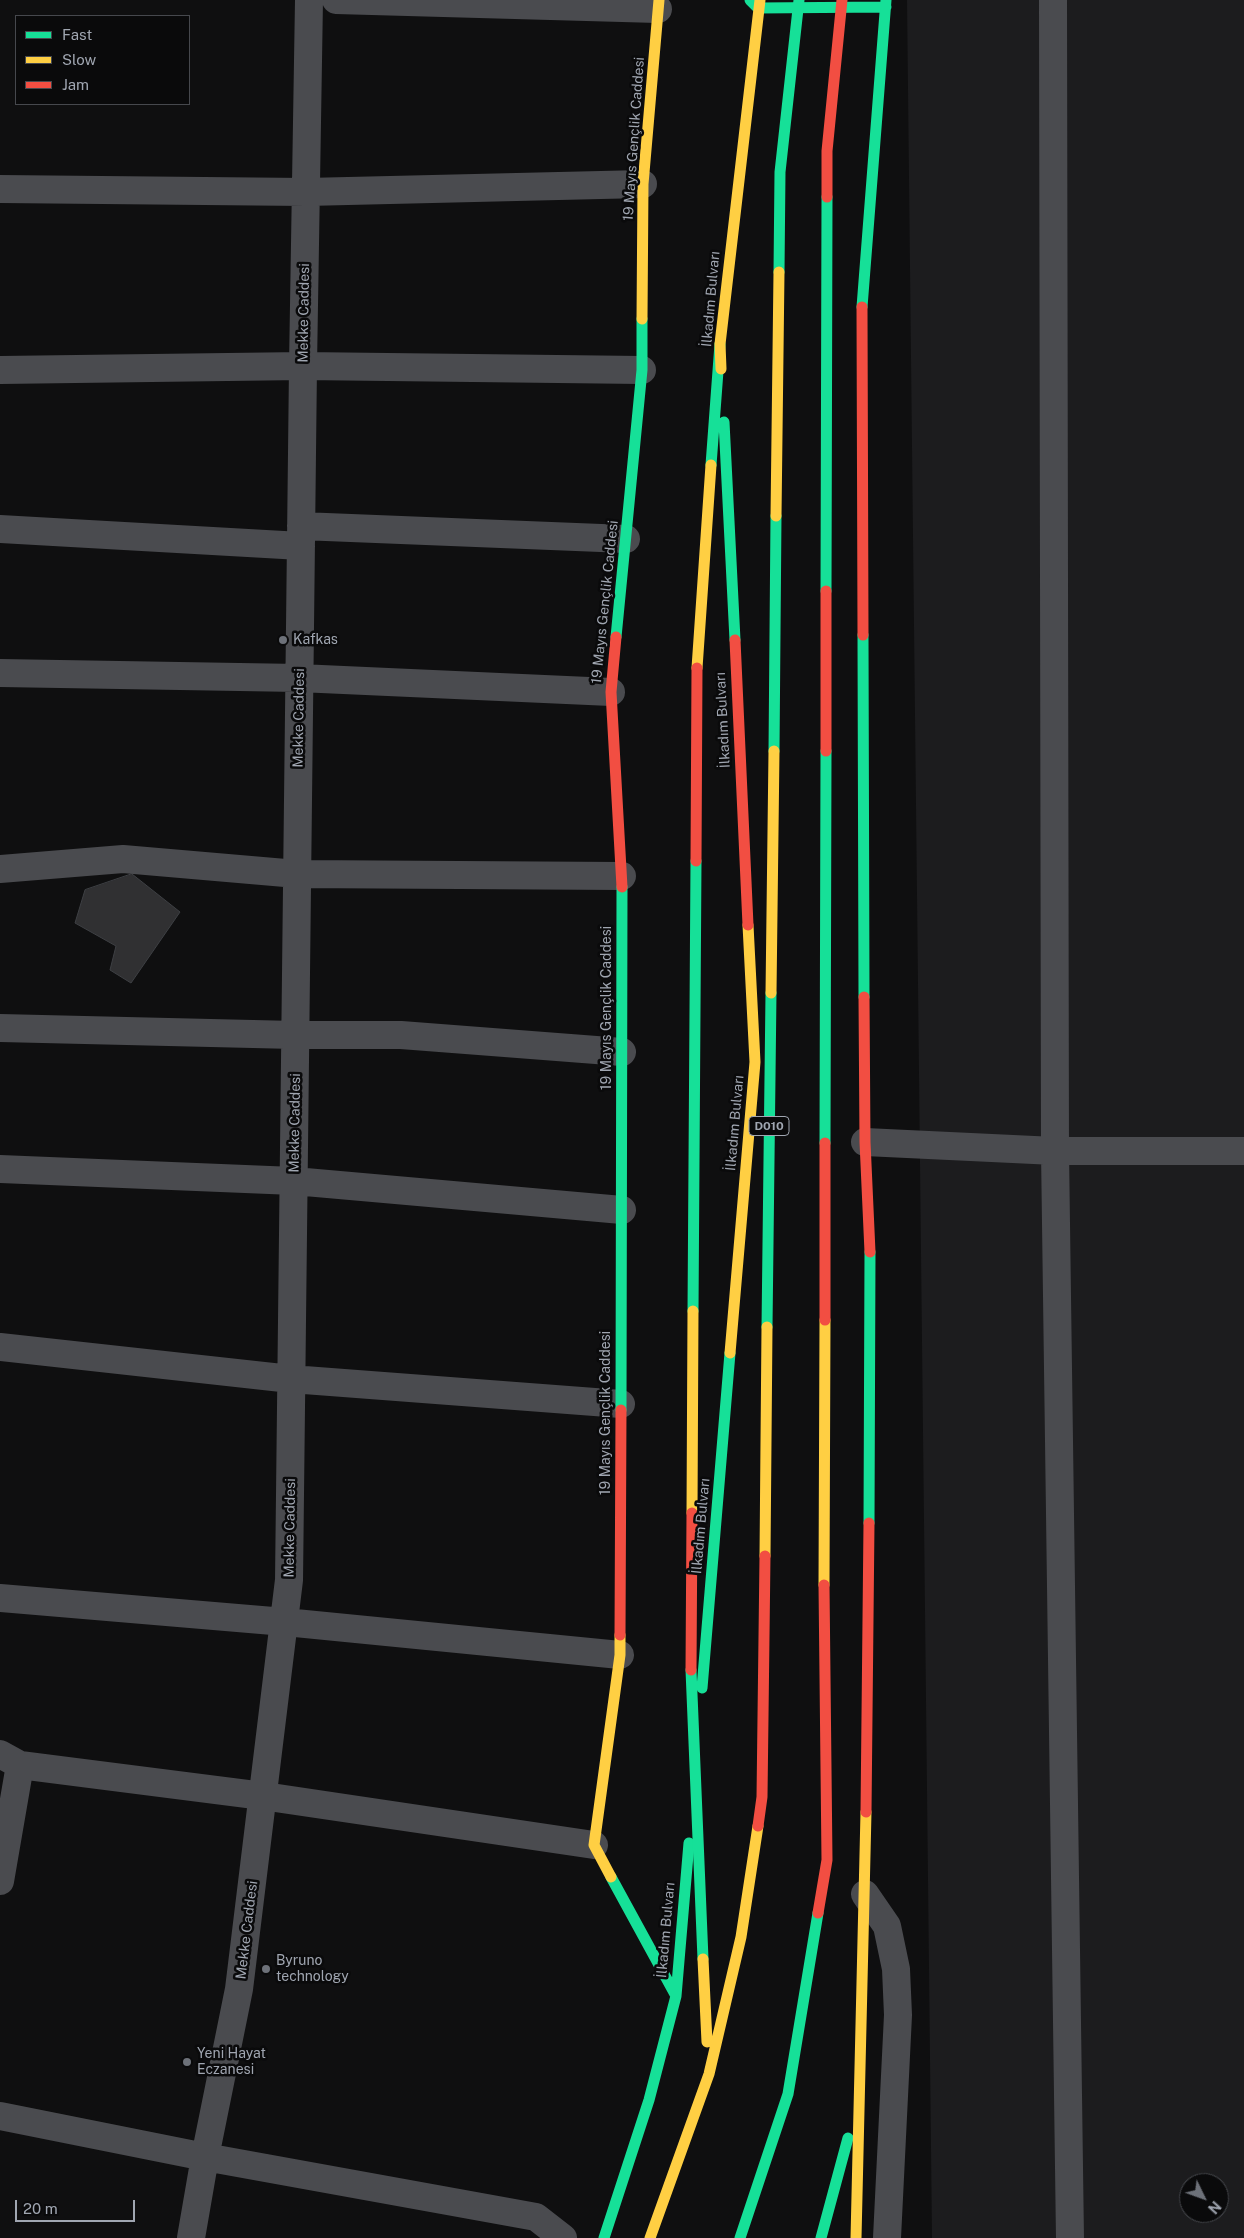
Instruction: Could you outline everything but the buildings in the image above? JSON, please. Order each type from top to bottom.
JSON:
[{"type":"main road","name":"D010","points":[[650,2238],[709,2074],[741,1937],[762,1797],[780,172],[800,0]]},
{"type":"main road","points":[[740,2238],[788,2094],[826,1860],[824,1588],[826,151],[842,0]]},
{"type":"main road","points":[[756,3],[886,4],[862,300],[865,1142],[871,1264],[865,1894],[856,2238]]},
{"type":"main road","name":"İlkadım Bulvarı","points":[[604,2238],[650,2100],[676,1996],[755,1062],[720,344],[756,3]]},
{"type":"main road","name":"19 Mayıs Gençlik Caddesi","points":[[594,1845],[620,1655],[622,876],[611,692],[642,370],[643,184],[658,4]]},
{"type":"main road","points":[[709,2074],[692,1701],[697,668],[720,344]]},
{"type":"main road","points":[[594,1845],[676,1996]]},
{"type":"main road","points":[[821,2238],[860,2097]]},
{"type":"street","name":"Mekke Caddesi","points":[[191,2238],[205,2157],[240,1989],[289,1580],[309,0]]},
{"type":"street","points":[[336,0],[658,4]]},
{"type":"street","points":[[1053,0],[1055,1151],[1070,2238]]},
{"type":"street","points":[[0,189],[306,192],[643,184]]},
{"type":"street","points":[[0,370],[303,366],[642,370]]},
{"type":"street","points":[[0,529],[301,536],[626,538]]},
{"type":"street","points":[[0,673],[300,678],[611,692]]},
{"type":"street","points":[[0,869],[123,859],[297,874],[622,876]]},
{"type":"street","points":[[0,1028],[296,1035],[400,1035],[622,1052]]},
{"type":"street","points":[[865,1142],[1055,1151],[1244,1151]]},
{"type":"street","points":[[0,1169],[294,1181],[622,1210]]},
{"type":"street","points":[[0,1347],[291,1379],[621,1404]]},
{"type":"street","points":[[0,1598],[284,1622],[620,1655]]},
{"type":"street","points":[[0,1881],[10,1760],[594,1845]]},
{"type":"street","points":[[865,1894],[887,1926],[896,1969],[898,2015],[887,2238]]},
{"type":"street","points":[[0,2116],[205,2157],[536,2216],[563,2238]]},
{"type":"shaded area","points":[[907,0],[1244,0],[1244,2238],[932,2238]]},
{"type":"traffic: fast","points":[[750,0],[758,8],[886,7]]},
{"type":"traffic: fast","points":[[779,272],[780,172],[799,0]]},
{"type":"traffic: fast","points":[[862,307],[886,0]]},
{"type":"traffic: fast","points":[[826,591],[827,197]]},
{"type":"traffic: fast","points":[[616,637],[642,370],[642,319]]},
{"type":"traffic: fast","points":[[711,465],[720,344]]},
{"type":"traffic: fast","points":[[724,422],[735,640]]},
{"type":"traffic: fast","points":[[774,751],[776,516]]},
{"type":"traffic: fast","points":[[863,635],[864,997]]},
{"type":"traffic: fast","points":[[825,1143],[826,751]]},
{"type":"traffic: fast","points":[[693,1311],[696,861]]},
{"type":"traffic: fast","points":[[621,1410],[622,887]]},
{"type":"traffic: fast","points":[[767,1327],[771,993]]},
{"type":"traffic: fast","points":[[869,1523],[870,1252]]},
{"type":"traffic: fast","points":[[702,1688],[730,1353]]},
{"type":"traffic: fast","points":[[691,1670],[703,1959]]},
{"type":"traffic: fast","points":[[604,2238],[649,2100],[676,1996],[689,1843]]},
{"type":"traffic: fast","points":[[611,1877],[676,1996]]},
{"type":"traffic: fast","points":[[740,2238],[788,2094],[818,1913]]},
{"type":"traffic: fast","points":[[821,2238],[848,2138]]},
{"type":"traffic: slow","points":[[642,319],[643,184],[659,0]]},
{"type":"traffic: slow","points":[[721,369],[720,344],[760,0]]},
{"type":"traffic: slow","points":[[776,516],[779,272]]},
{"type":"traffic: slow","points":[[697,668],[711,465]]},
{"type":"traffic: slow","points":[[771,993],[774,751]]},
{"type":"traffic: slow","points":[[730,1353],[755,1062],[748,925]]},
{"type":"traffic: slow","points":[[692,1513],[693,1311]]},
{"type":"traffic: slow","points":[[824,1585],[825,1320]]},
{"type":"traffic: slow","points":[[765,1556],[767,1327]]},
{"type":"traffic: slow","points":[[611,1877],[594,1845],[620,1655],[620,1635]]},
{"type":"traffic: slow","points":[[856,2238],[866,1812]]},
{"type":"traffic: slow","points":[[650,2238],[709,2074],[741,1937],[758,1826]]},
{"type":"traffic: slow","points":[[703,1959],[707,2042]]},
{"type":"traffic: jam","points":[[827,197],[827,151],[842,0]]},
{"type":"traffic: jam","points":[[862,307],[863,635]]},
{"type":"traffic: jam","points":[[826,591],[826,751]]},
{"type":"traffic: jam","points":[[616,637],[611,692],[622,887]]},
{"type":"traffic: jam","points":[[735,640],[748,925]]},
{"type":"traffic: jam","points":[[696,861],[697,668]]},
{"type":"traffic: jam","points":[[864,997],[865,1142],[870,1252]]},
{"type":"traffic: jam","points":[[825,1143],[825,1320]]},
{"type":"traffic: jam","points":[[620,1635],[621,1410]]},
{"type":"traffic: jam","points":[[691,1670],[692,1513]]},
{"type":"traffic: jam","points":[[866,1812],[869,1523]]},
{"type":"traffic: jam","points":[[758,1826],[762,1797],[765,1556]]},
{"type":"traffic: jam","points":[[818,1913],[827,1860],[824,1585]]},
{"type":"place","name":"Kafkas","points":[[283,640]]},
{"type":"place","name":"Byruno technology","points":[[266,1969]]},
{"type":"place","name":"Yeni Hayat Eczanesi","points":[[187,2062]]}]
